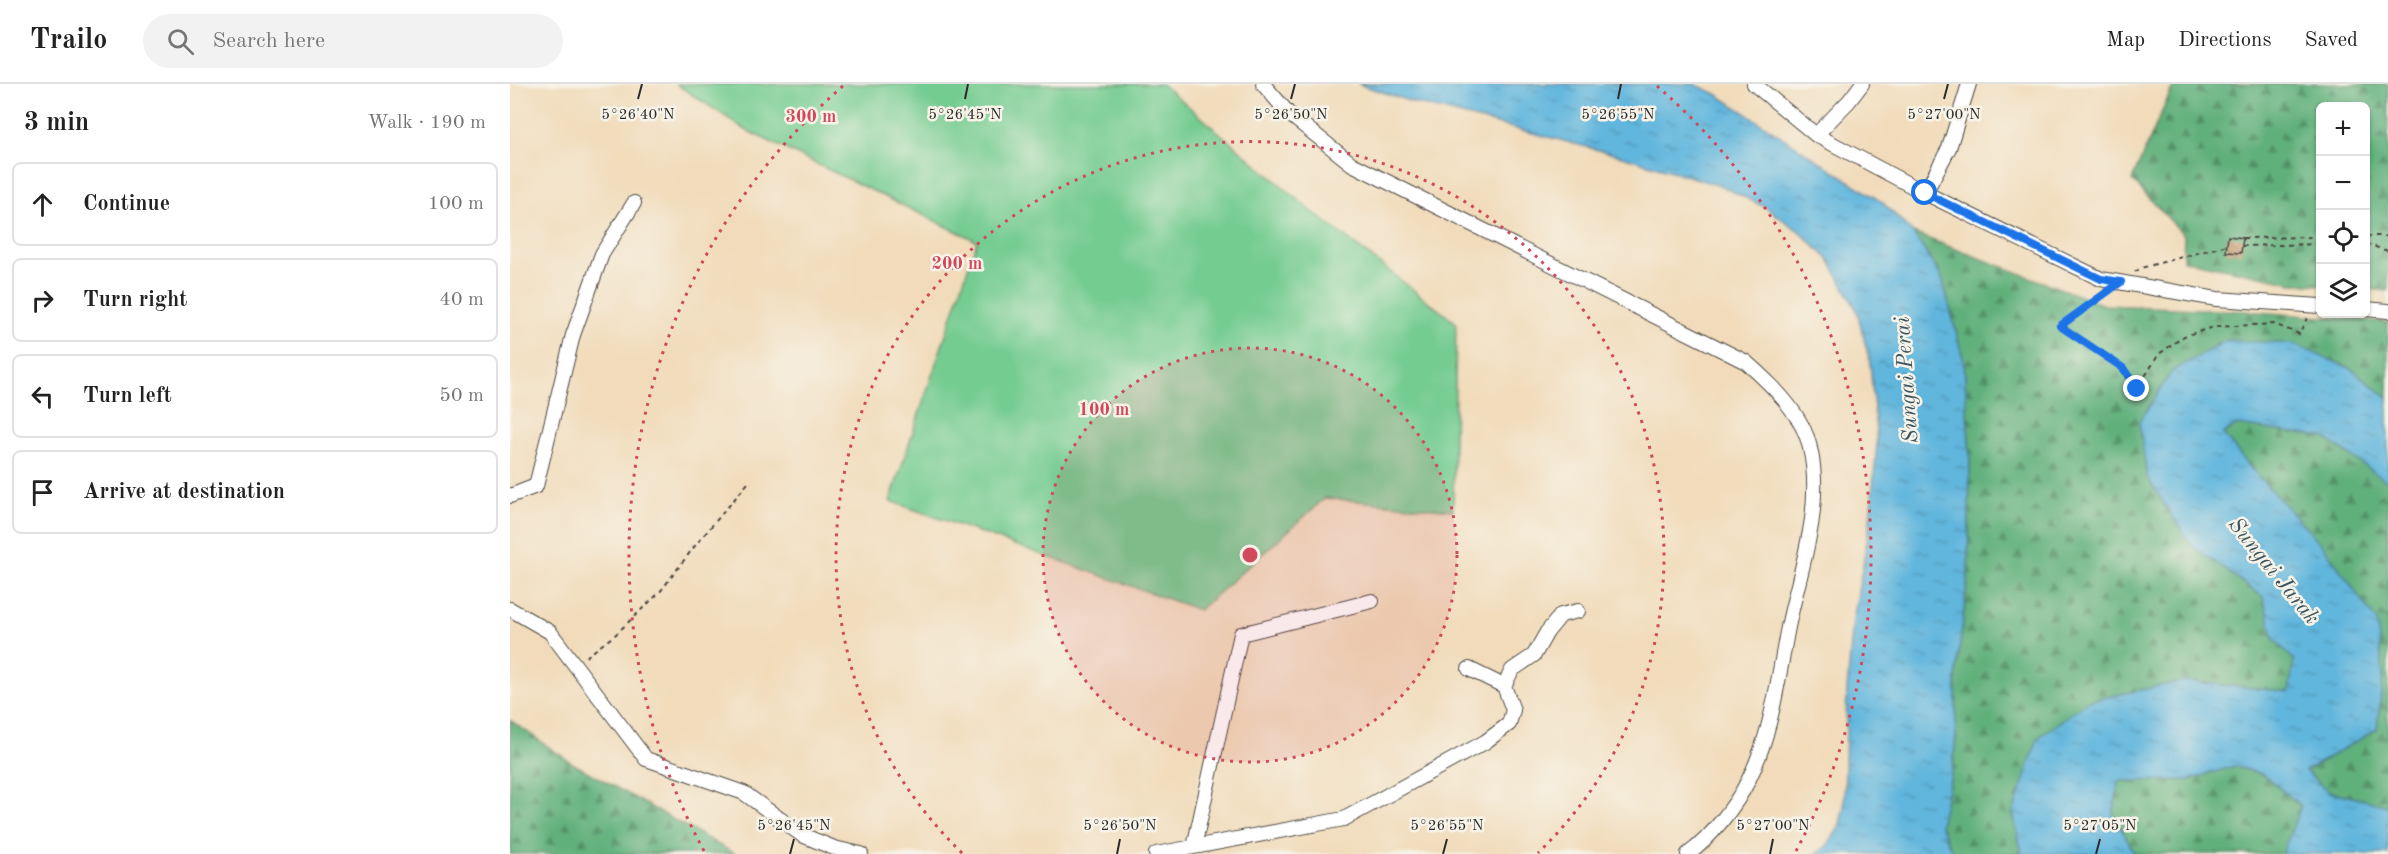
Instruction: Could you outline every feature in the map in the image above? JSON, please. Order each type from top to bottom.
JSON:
[{"type":"street","points":[[1263,84],[1288,113],[1352,164],[1746,362],[1773,386],[1794,412],[1810,447],[1815,495],[1810,534],[1766,738],[1748,782],[1721,821],[1688,854]]},
{"type":"street","points":[[1754,84],[1816,135],[1925,193],[2101,279],[2217,299],[2316,306]]},
{"type":"street","points":[[1816,135],[1862,84]]},
{"type":"street","points":[[1925,193],[1949,148],[1969,84]]},
{"type":"street","points":[[510,496],[536,486],[573,335],[602,254],[634,203]]},
{"type":"street","points":[[2370,309],[2388,311]]},
{"type":"street","points":[[1194,847],[1241,634],[1372,601]]},
{"type":"street","points":[[510,610],[550,632],[646,759],[744,794],[822,849],[861,854]]},
{"type":"street","points":[[1504,686],[1512,670],[1534,655],[1547,632],[1561,615],[1578,612]]},
{"type":"street","points":[[1156,854],[1344,819],[1485,742],[1509,724],[1513,710],[1504,686],[1470,669]]},
{"type":"path","points":[[2370,236],[2388,236]]},
{"type":"path","points":[[2242,238],[2316,237]]},
{"type":"path","points":[[2242,246],[2316,244]]},
{"type":"path","points":[[2227,245],[2141,268],[2060,326],[2123,368],[2137,389],[2159,354],[2184,336],[2214,327],[2274,324],[2299,334],[2316,306]]},
{"type":"path","points":[[2370,245],[2388,251]]},
{"type":"path","points":[[574,666],[616,634],[660,592],[694,547],[748,483]]},
{"type":"green space","points":[[676,84],[1162,84],[1309,209],[1456,323],[1453,510],[1325,498],[1199,610],[890,501],[977,241],[746,130]]},
{"type":"green space","points":[[2174,84],[2388,84],[2388,291],[2370,289],[2370,102],[2316,102],[2316,285],[2293,283],[2183,260],[2184,235],[2132,180]]},
{"type":"green space","points":[[1913,233],[2104,305],[2244,311],[2388,322],[2388,398],[2350,368],[2227,340],[2191,545],[2263,597],[2274,639],[2295,660],[2289,692],[2184,681],[2013,813],[2022,854],[1953,854],[1940,825],[1953,766],[1956,735],[1956,678],[1968,576],[1970,459],[1964,362],[1942,278]]},
{"type":"green space","points":[[2237,425],[2324,437],[2388,482],[2388,806],[2328,791],[2305,771],[2377,729],[2254,472],[2223,434]]},
{"type":"green space","points":[[510,720],[572,763],[735,854],[510,854]]},
{"type":"green space","points":[[2234,766],[2264,775],[2301,806],[2282,854],[2135,854],[2113,813],[2119,780],[2189,780]]},
{"type":"water","name":"Sungai Perai","points":[[1358,84],[1694,84],[1716,94],[1882,202],[1913,233],[1942,278],[1964,362],[1970,459],[1968,576],[1956,678],[1956,735],[1953,766],[1940,825],[1953,854],[1816,854],[1827,846],[1839,828],[1844,806],[1847,690],[1853,621],[1869,530],[1877,444],[1870,362],[1857,311],[1830,261],[1799,231],[1765,207],[1721,186],[1622,156],[1415,103]]},
{"type":"water","name":"Sungai Jarak","points":[[2227,340],[2292,344],[2350,368],[2388,398],[2388,482],[2324,437],[2237,425],[2223,434],[2254,472],[2324,547],[2377,622],[2383,676],[2377,729],[2305,771],[2328,791],[2388,806],[2388,854],[2282,854],[2301,806],[2264,775],[2234,766],[2189,780],[2119,781],[2113,814],[2135,854],[2022,854],[2013,813],[2038,738],[2088,701],[2184,681],[2289,692],[2294,660],[2274,639],[2263,597],[2191,545],[2147,477],[2139,422],[2172,371]]},
{"type":"building","points":[[2228,236],[2243,238],[2241,253],[2226,252]]},
{"type":"route","points":[[1925,193],[2101,279],[2121,282],[2060,326],[2123,368],[2137,389]]}]
